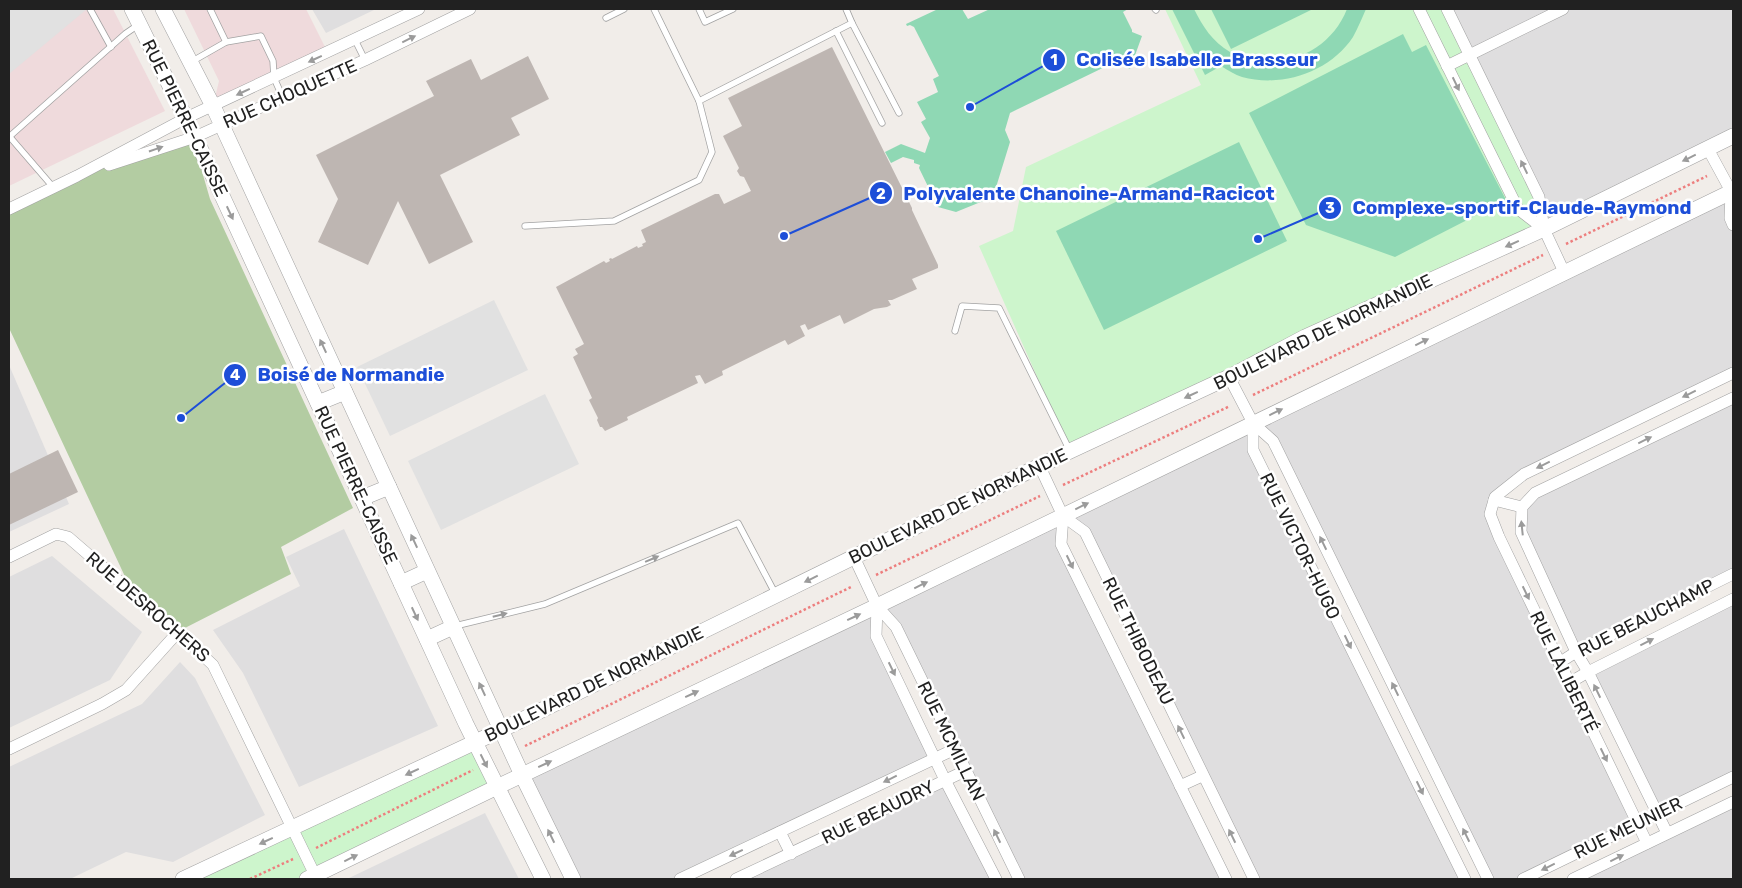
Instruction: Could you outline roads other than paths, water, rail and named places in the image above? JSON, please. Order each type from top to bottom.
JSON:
[{"type":"street","name":"RUE PIERRE-CAISSE","points":[[132,9],[195,136],[474,742],[543,879]]},
{"type":"street","name":"RUE PIERRE-CAISSE","points":[[163,9],[213,106],[511,752],[573,879]]},
{"type":"street","name":"RUE CHOQUETTE","points":[[9,209],[77,176],[186,118],[419,9]]},
{"type":"street","name":"RUE CHOQUETTE","points":[[77,176],[195,136],[283,98],[470,9]]},
{"type":"street","points":[[1419,9],[1518,208],[1544,229]]},
{"type":"street","points":[[1447,9],[1539,197],[1544,229],[1565,274]]},
{"type":"street","points":[[1447,66],[1563,9]]},
{"type":"street","name":"BOULEVARD DE NORMANDIE","points":[[184,879],[501,730],[1070,451],[1229,377],[1305,337],[1544,229],[1733,136]]},
{"type":"street","points":[[1708,149],[1732,193],[1730,218],[1733,225]]},
{"type":"street","points":[[311,877],[1732,193]]},
{"type":"street","points":[[1733,373],[1524,474],[1495,497],[1494,500],[1522,507],[1535,493],[1733,398]]},
{"type":"street","name":"RUE VICTOR-HUGO","points":[[1229,377],[1253,423],[1273,441],[1488,879]]},
{"type":"street","points":[[318,403],[345,392]]},
{"type":"street","name":"RUE VICTOR-HUGO","points":[[1253,423],[1253,450],[1465,879]]},
{"type":"street","name":"RUE THIBODEAU","points":[[1040,467],[1063,516],[1061,544],[1226,879]]},
{"type":"street","points":[[362,498],[389,487]]},
{"type":"street","name":"RUE LALIBERTÉ","points":[[1494,500],[1490,514],[1499,537],[1647,843]]},
{"type":"street","name":"RUE LALIBERTÉ","points":[[1522,507],[1521,532],[1576,652],[1588,672],[1667,833]]},
{"type":"street","name":"RUE THIBODEAU","points":[[1063,516],[1085,532],[1202,776],[1254,879]]},
{"type":"street","name":"RUE DESROCHERS","points":[[9,557],[56,534],[68,537],[178,632],[213,665],[304,854],[311,877]]},
{"type":"street","name":"RUE MCMILLAN","points":[[854,557],[877,606],[896,627],[1019,879]]},
{"type":"street","points":[[401,582],[428,571]]},
{"type":"street","name":"RUE BEAUCHAMP","points":[[1559,663],[1576,652],[1733,574]]},
{"type":"street","name":"RUE BEAUCHAMP","points":[[1568,683],[1733,599]]},
{"type":"street","name":"RUE MCMILLAN","points":[[877,606],[876,636],[934,758],[996,879]]},
{"type":"street","points":[[427,639],[453,627]]},
{"type":"street","points":[[9,749],[102,704],[126,690],[178,632]]},
{"type":"street","points":[[1360,667],[1379,657]]},
{"type":"street","name":"RUE BEAUDRY","points":[[680,879],[955,748]]},
{"type":"street","name":"RUE BEAUDRY","points":[[736,879],[965,771]]},
{"type":"street","points":[[1180,786],[1202,776]]},
{"type":"street","name":"RUE MEUNIER","points":[[1523,879],[1733,777]]},
{"type":"street","name":"RUE MEUNIER","points":[[1573,879],[1733,802]]},
{"type":"street","points":[[780,832],[791,854]]},
{"type":"lane","points":[[90,9],[111,47]]},
{"type":"lane","points":[[210,9],[226,42]]},
{"type":"lane","points":[[606,18],[624,9]]},
{"type":"lane","points":[[525,226],[614,221],[699,180],[712,152],[699,101],[654,9]]},
{"type":"lane","points":[[698,9],[705,22],[733,9]]},
{"type":"lane","points":[[846,9],[899,113]]},
{"type":"lane","points":[[699,101],[852,23]]},
{"type":"lane","points":[[54,187],[9,136],[125,34],[140,24]]},
{"type":"lane","points":[[836,31],[882,123]]},
{"type":"lane","points":[[190,62],[226,42],[260,36],[273,61],[274,78],[283,98]]},
{"type":"lane","points":[[355,40],[365,60]]},
{"type":"lane","points":[[955,332],[962,306],[999,308],[1070,451]]},
{"type":"lane","points":[[453,627],[545,604],[738,523],[776,596]]},
{"type":"place","name":"Colisée Isabelle-Brasseur","points":[[970,107]]},
{"type":"place","name":"Polyvalente Chanoine-Armand-Racicot","points":[[784,236]]},
{"type":"place","name":"Complexe-sportif-Claude-Raymond","points":[[1258,239]]},
{"type":"place","name":"Boisé de Normandie","points":[[181,418]]}]
